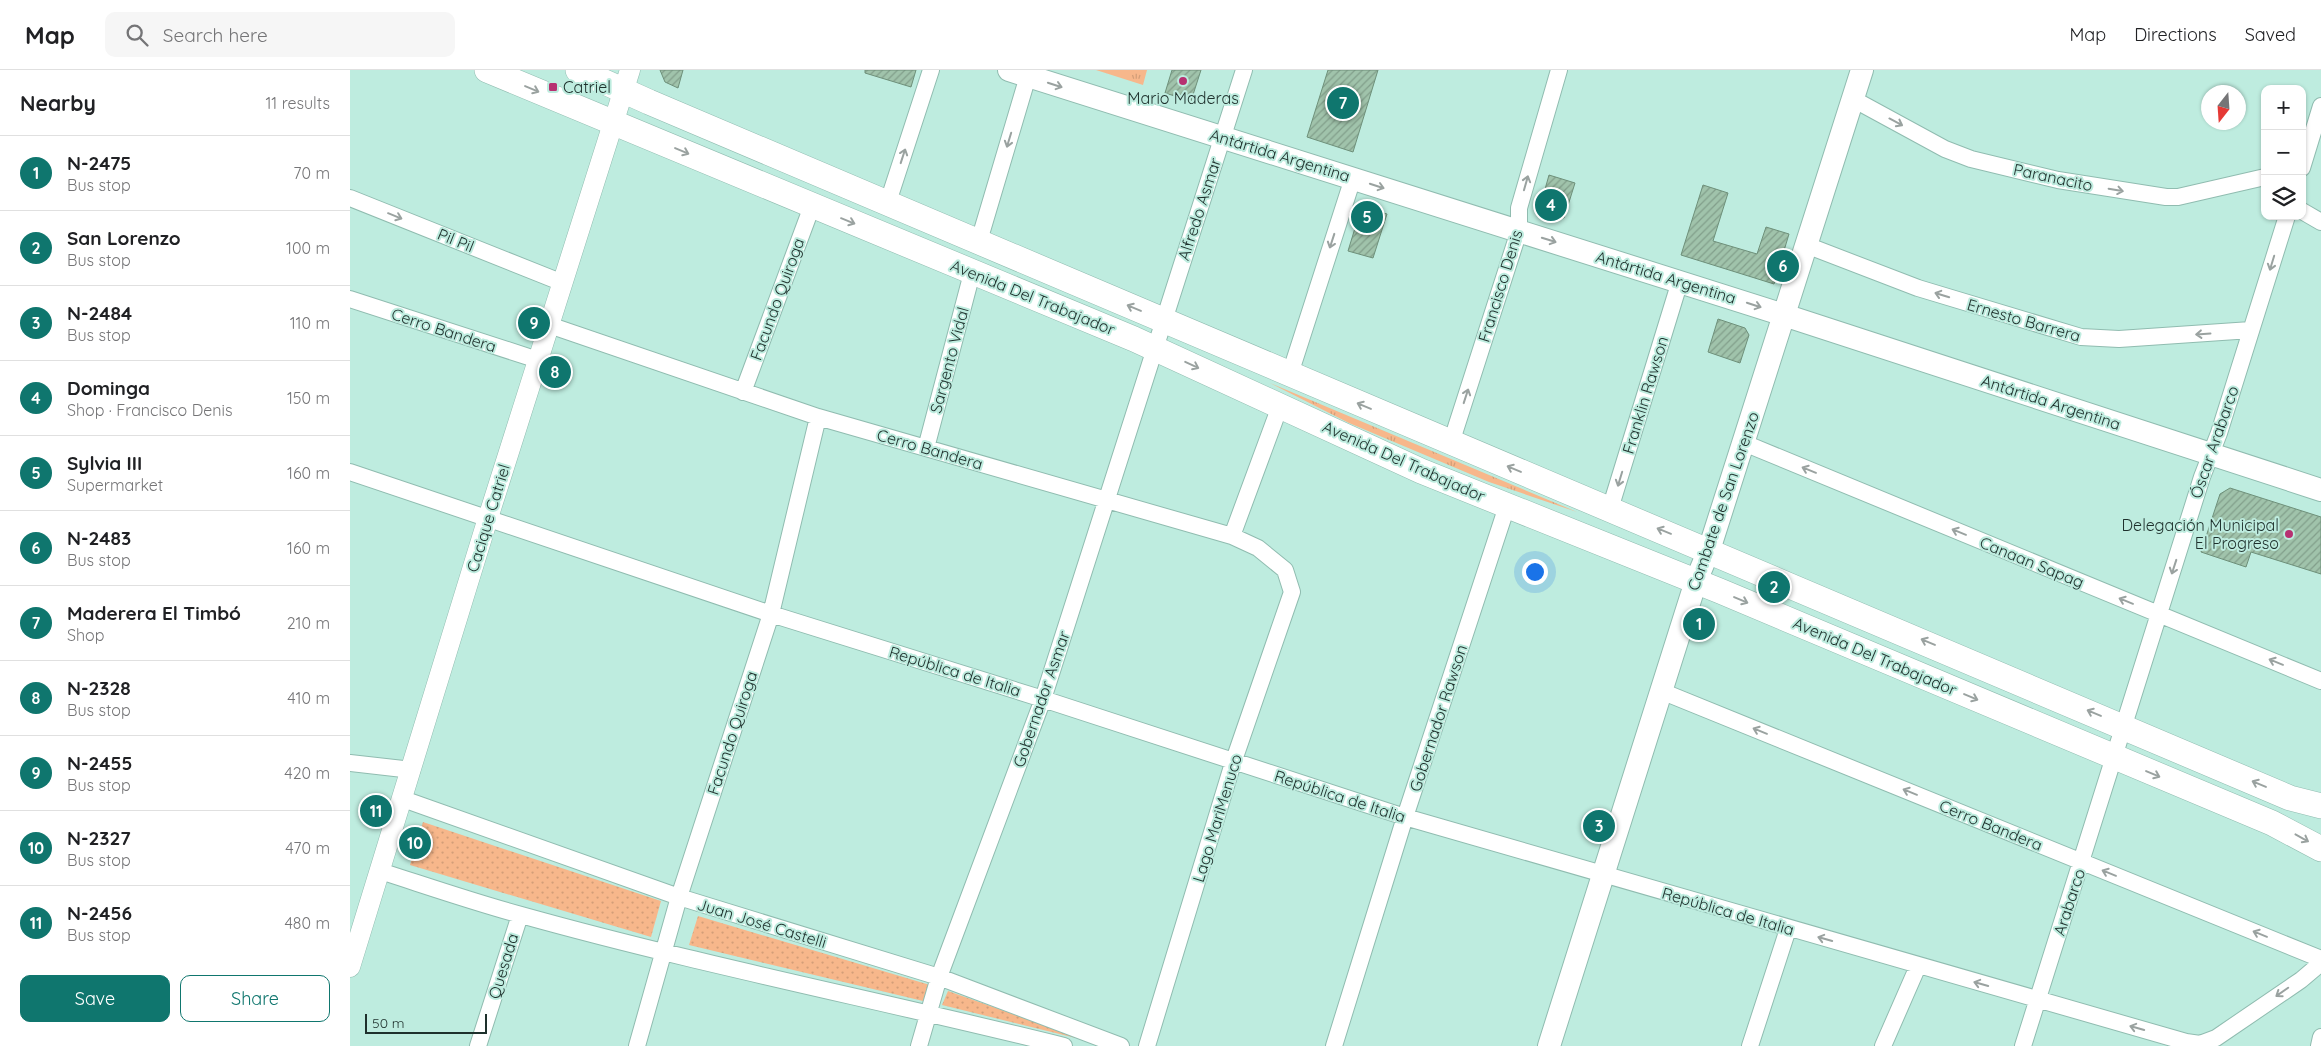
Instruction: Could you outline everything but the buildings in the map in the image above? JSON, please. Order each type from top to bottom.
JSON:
[{"type":"main road","name":"Avenida Del Trabajador","points":[[487,70],[1154,348],[1421,470],[1696,581],[2279,826],[2321,849]]},
{"type":"main road","name":"Avenida Del Trabajador","points":[[578,70],[627,80],[888,202],[1290,374],[2123,725],[2290,798],[2321,806]]},
{"type":"main road","name":"Combate de San Lorenzo","points":[[1549,1046],[1696,581],[1709,550],[1744,443],[1862,70]]},
{"type":"main road","name":"Antártida Argentina","points":[[1019,73],[1784,315],[2321,490]]},
{"type":"street","points":[[888,202],[931,70]]},
{"type":"street","name":"Alfredo Asmar","points":[[1154,348],[1244,70]]},
{"type":"street","name":"Francisco Denis","points":[[1451,442],[1519,231],[1519,208],[1559,70]]},
{"type":"street","points":[[979,241],[1019,73]]},
{"type":"street","name":"Cacique Catriel","points":[[350,967],[356,929],[380,871],[403,799],[488,518],[627,80]]},
{"type":"street","name":"Paranacito","points":[[1853,99],[1958,154],[2058,180],[2166,197],[2184,195],[2261,178]]},
{"type":"street","points":[[2306,155],[2321,106]]},
{"type":"street","points":[[1290,374],[1352,178]]},
{"type":"street","name":"Pil Pil","points":[[350,198],[563,283]]},
{"type":"street","name":"Facundo Quiroga","points":[[743,392],[812,206]]},
{"type":"street","points":[[2306,213],[2321,222]]},
{"type":"street","name":"Óscar Arabarco","points":[[2123,725],[2286,220]]},
{"type":"street","name":"Ernesto Barrera","points":[[1806,245],[1918,288],[2081,337],[2120,339],[2251,330]]},
{"type":"street","name":"Sargento Vidal","points":[[926,448],[972,272]]},
{"type":"street","name":"Franklin Rawson","points":[[1610,509],[1680,282]]},
{"type":"street","name":"Cerro Bandera","points":[[350,299],[538,360]]},
{"type":"street","name":"Cerro Bandera","points":[[549,325],[818,417],[1232,536],[1258,548],[1285,570],[1292,592]]},
{"type":"street","name":"Gobernador Asmar","points":[[919,1046],[939,977],[1043,699],[1154,348]]},
{"type":"street","points":[[1232,536],[1280,406]]},
{"type":"street","name":"Facundo Quiroga","points":[[637,1046],[679,897],[771,614],[818,417]]},
{"type":"street","name":"Canaan Sapag","points":[[1744,443],[2321,681]]},
{"type":"street","name":"República de Italia","points":[[350,472],[771,614],[1043,699],[1406,818],[2186,1042],[2200,1044],[2216,1038],[2301,980],[2321,963]]},
{"type":"street","name":"Gobernador Rawson","points":[[1334,1046],[1507,506]]},
{"type":"street","name":"Lago MariMenuco","points":[[1147,1046],[1233,762],[1292,592]]},
{"type":"street","name":"Cerro Bandera","points":[[1661,691],[2321,959]]},
{"type":"street","name":"Arabarco","points":[[2024,1046],[2123,725]]},
{"type":"street","points":[[350,763],[412,770]]},
{"type":"street","name":"Juan José Castelli","points":[[403,799],[679,897],[939,977],[1121,1046]]},
{"type":"street","points":[[380,871],[520,915],[664,952],[928,1012],[1064,1046]]},
{"type":"street","name":"Quesada","points":[[478,1046],[520,915]]},
{"type":"street","points":[[1750,1046],[1788,928]]},
{"type":"street","points":[[1883,1046],[1918,966]]},
{"type":"green space","points":[[1096,70],[1147,70],[1143,85]]},
{"type":"green space","points":[[1270,383],[1577,512],[1489,482],[1349,423]]},
{"type":"green space","points":[[423,822],[661,901],[651,937],[410,865]]},
{"type":"green space","points":[[698,916],[930,985],[923,1001],[689,945]]},
{"type":"green space","points":[[948,991],[1092,1042],[942,1005]]},
{"type":"place","name":"Mario Maderas","points":[[1183,81]]},
{"type":"place","name":"Catriel","points":[[553,87]]},
{"type":"place","name":"Maderera El Timbó","points":[[1343,103]]},
{"type":"place","name":"Dominga","points":[[1551,205]]},
{"type":"place","name":"Sylvia III","points":[[1367,217]]},
{"type":"place","name":"N-2483","points":[[1783,266]]},
{"type":"place","name":"N-2455","points":[[534,323]]},
{"type":"place","name":"N-2328","points":[[555,372]]},
{"type":"place","name":"Delegación Municipal El Progreso","points":[[2289,534]]},
{"type":"place","name":"San Lorenzo","points":[[1774,587]]},
{"type":"place","name":"N-2475","points":[[1699,624]]},
{"type":"place","name":"N-2456","points":[[376,811]]},
{"type":"place","name":"N-2484","points":[[1599,826]]},
{"type":"place","name":"N-2327","points":[[415,843]]}]
